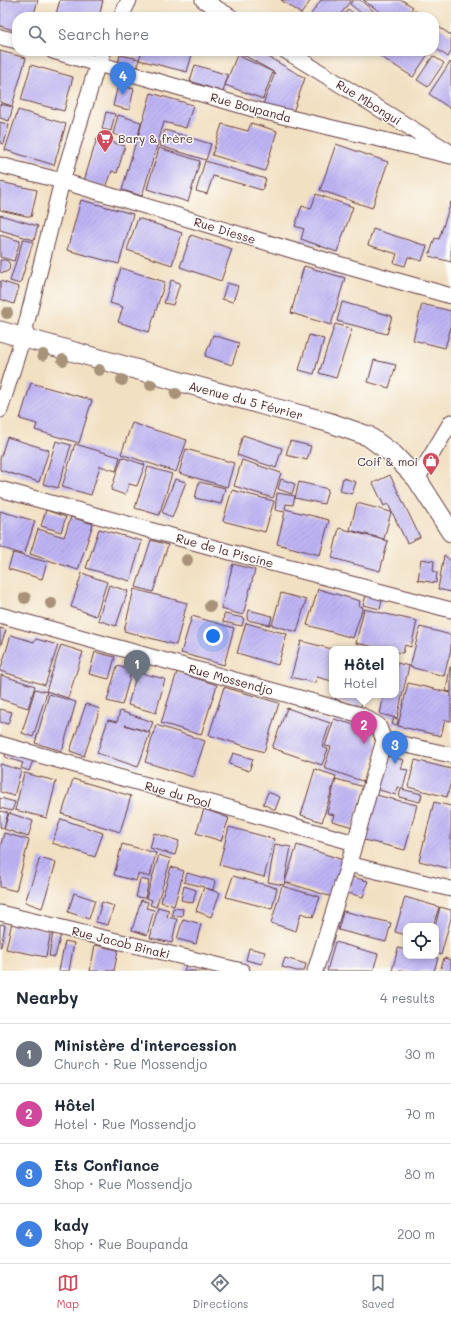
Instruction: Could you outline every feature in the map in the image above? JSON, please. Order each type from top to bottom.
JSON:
[{"type":"street","points":[[123,12],[129,0]]},
{"type":"street","points":[[203,0],[223,12]]},
{"type":"street","points":[[0,37],[12,40]]},
{"type":"street","name":"Rue Mbongui","points":[[294,56],[451,153]]},
{"type":"street","points":[[0,410],[23,338],[62,181],[101,57]]},
{"type":"street","name":"Rue Boupanda","points":[[101,57],[257,110],[451,156]]},
{"type":"street","name":"Rue Diesse","points":[[0,164],[62,181],[330,262],[451,296]]},
{"type":"street","name":"Avenue du 5 Février","points":[[0,331],[328,422],[368,436],[394,455],[417,479],[451,532]]},
{"type":"street","points":[[417,479],[451,422]]},
{"type":"street","name":"Rue de la Piscine","points":[[0,489],[248,557],[451,610]]},
{"type":"street","name":"Rue Mossendjo","points":[[0,615],[361,715],[378,725],[384,740]]},
{"type":"street","points":[[315,971],[355,843],[384,740],[451,756]]},
{"type":"street","name":"Rue du Pool","points":[[0,744],[355,843]]},
{"type":"street","points":[[348,864],[451,889]]},
{"type":"street","name":"Rue Jacob Binaki","points":[[0,913],[242,971]]},
{"type":"building","points":[[0,0],[38,0],[34,12],[12,12],[12,30],[0,26]]},
{"type":"building","points":[[60,0],[103,0],[100,12],[56,12]]},
{"type":"building","points":[[281,0],[311,0],[302,12],[298,12]]},
{"type":"building","points":[[321,0],[351,0],[343,12],[313,12]]},
{"type":"building","points":[[353,0],[360,0],[375,12],[360,12],[350,4]]},
{"type":"building","points":[[363,0],[402,0],[413,7],[410,12],[381,12]]},
{"type":"building","points":[[439,27],[451,35],[451,52],[448,57],[439,51]]},
{"type":"building","points":[[0,51],[12,54],[12,56],[26,58],[12,106],[0,102]]},
{"type":"building","points":[[120,56],[139,59],[138,67],[118,63]]},
{"type":"building","points":[[140,56],[192,56],[187,72],[139,60]]},
{"type":"building","points":[[237,56],[273,72],[263,99],[225,85]]},
{"type":"building","points":[[246,56],[267,56],[305,78],[293,112],[263,104],[275,73]]},
{"type":"building","points":[[380,56],[427,56],[413,77]]},
{"type":"building","points":[[433,56],[444,63],[428,87],[417,80]]},
{"type":"building","points":[[450,62],[451,63],[451,109],[429,94]]},
{"type":"building","points":[[31,65],[73,77],[64,111],[21,100]]},
{"type":"building","points":[[195,65],[228,75],[223,92],[190,81]]},
{"type":"building","points":[[118,85],[134,89],[129,110],[113,106]]},
{"type":"building","points":[[151,93],[193,105],[186,128],[164,122],[142,196],[122,190],[136,141],[113,134],[118,115],[141,122],[138,137]]},
{"type":"building","points":[[0,104],[13,107],[9,121],[0,118]]},
{"type":"building","points":[[18,110],[66,124],[54,165],[5,150]]},
{"type":"building","points":[[106,112],[115,114],[111,131],[102,129]]},
{"type":"building","points":[[0,122],[9,125],[4,144],[0,143]]},
{"type":"building","points":[[251,123],[277,131],[265,171],[212,155],[222,124],[248,131]]},
{"type":"building","points":[[165,130],[211,144],[206,160],[160,146]]},
{"type":"building","points":[[97,138],[125,146],[117,173],[112,171],[106,188],[84,181]]},
{"type":"building","points":[[336,144],[388,162],[372,208],[320,190]]},
{"type":"building","points":[[159,148],[200,161],[188,202],[147,189]]},
{"type":"building","points":[[205,161],[266,179],[262,190],[213,176],[207,194],[196,191]]},
{"type":"building","points":[[0,182],[37,190],[31,217],[0,210]]},
{"type":"building","points":[[316,194],[353,207],[337,252],[301,239],[304,229],[295,226],[302,206],[311,209]]},
{"type":"building","points":[[81,200],[133,214],[119,264],[67,250]]},
{"type":"building","points":[[451,202],[451,262],[429,256],[435,238],[439,239]]},
{"type":"building","points":[[0,215],[38,226],[34,240],[0,230]]},
{"type":"building","points":[[138,218],[182,233],[172,265],[127,250]]},
{"type":"building","points":[[373,229],[427,246],[422,261],[408,257],[405,266],[394,263],[397,254],[368,245]]},
{"type":"building","points":[[0,235],[20,241],[14,261],[0,257]]},
{"type":"building","points":[[191,235],[232,249],[221,281],[180,267]]},
{"type":"building","points":[[23,239],[33,242],[20,284],[10,281]]},
{"type":"building","points":[[0,260],[8,261],[10,265],[9,270],[2,273],[0,272]]},
{"type":"building","points":[[304,266],[345,278],[331,325],[291,313]]},
{"type":"building","points":[[121,268],[165,282],[149,332],[118,322],[123,307],[110,303]]},
{"type":"building","points":[[171,280],[180,283],[173,305],[164,303]]},
{"type":"building","points":[[0,281],[19,287],[14,304],[0,299]]},
{"type":"building","points":[[227,283],[238,286],[233,302],[222,299]]},
{"type":"building","points":[[342,302],[392,316],[387,334],[337,321]]},
{"type":"building","points":[[422,304],[451,311],[451,327],[445,348],[413,340]]},
{"type":"building","points":[[335,324],[352,329],[336,378],[319,373]]},
{"type":"building","points":[[213,335],[239,343],[232,365],[205,356]]},
{"type":"building","points":[[309,335],[324,339],[314,374],[299,370]]},
{"type":"building","points":[[374,360],[396,365],[389,388],[368,382]]},
{"type":"building","points":[[31,383],[92,400],[79,443],[35,430],[37,424],[20,419]]},
{"type":"building","points":[[132,423],[187,440],[176,472],[121,454]]},
{"type":"building","points":[[243,435],[282,448],[276,468],[237,455]]},
{"type":"building","points":[[7,437],[49,450],[39,482],[0,470],[0,459]]},
{"type":"building","points":[[56,441],[71,445],[58,488],[43,484]]},
{"type":"building","points":[[290,441],[311,446],[307,460],[286,455]]},
{"type":"building","points":[[75,444],[120,457],[116,471],[100,466],[91,495],[62,487]]},
{"type":"building","points":[[186,449],[234,463],[227,487],[179,473]]},
{"type":"building","points":[[122,457],[145,465],[137,486],[129,484],[125,495],[111,490]]},
{"type":"building","points":[[242,460],[281,473],[273,498],[234,486]]},
{"type":"building","points":[[148,467],[172,474],[159,515],[135,508]]},
{"type":"building","points":[[390,475],[420,537],[407,543],[388,504],[384,506],[373,483]]},
{"type":"building","points":[[343,478],[356,482],[352,494],[340,491]]},
{"type":"building","points":[[175,479],[186,482],[172,518],[162,512]]},
{"type":"building","points":[[281,479],[295,484],[292,494],[278,489]]},
{"type":"building","points":[[199,482],[225,488],[221,504],[195,498]]},
{"type":"building","points":[[299,482],[328,489],[324,504],[295,498]]},
{"type":"building","points":[[232,490],[274,501],[265,532],[223,521]]},
{"type":"building","points":[[277,493],[295,496],[293,505],[286,504],[285,509],[329,520],[320,555],[277,544],[285,512],[275,510]]},
{"type":"building","points":[[357,503],[391,512],[384,539],[350,530]]},
{"type":"building","points":[[46,510],[66,517],[61,532],[41,526]]},
{"type":"building","points":[[0,511],[35,521],[24,555],[0,547]]},
{"type":"building","points":[[71,517],[93,524],[78,570],[30,554],[38,529],[64,537]]},
{"type":"building","points":[[339,528],[388,541],[380,571],[332,558]]},
{"type":"building","points":[[99,529],[142,541],[130,581],[86,568]]},
{"type":"building","points":[[151,540],[168,545],[153,592],[136,587]]},
{"type":"building","points":[[13,553],[47,562],[42,579],[8,569]]},
{"type":"building","points":[[444,555],[451,561],[451,592],[438,589]]},
{"type":"building","points":[[421,559],[434,561],[433,571],[437,572],[436,583],[418,580]]},
{"type":"building","points":[[233,564],[255,570],[243,615],[221,609]]},
{"type":"building","points":[[82,573],[107,582],[96,616],[71,607]]},
{"type":"building","points":[[109,585],[128,591],[116,626],[98,620]]},
{"type":"building","points":[[134,589],[187,603],[176,645],[124,631]]},
{"type":"building","points":[[318,589],[360,601],[359,606],[363,607],[353,638],[307,625]]},
{"type":"building","points":[[281,593],[306,600],[297,632],[272,625]]},
{"type":"building","points":[[367,593],[383,597],[380,609],[363,605]]},
{"type":"building","points":[[364,609],[417,621],[411,647],[405,645],[403,653],[399,652],[399,646],[370,646],[356,643]]},
{"type":"building","points":[[249,610],[272,616],[270,625],[247,620]]},
{"type":"building","points":[[224,614],[244,618],[242,626],[223,622]]},
{"type":"building","points":[[192,616],[234,628],[224,665],[181,653]]},
{"type":"building","points":[[246,623],[287,634],[278,665],[237,653]]},
{"type":"building","points":[[420,627],[451,635],[451,649],[444,676],[410,667]]},
{"type":"building","points":[[0,628],[6,630],[0,647]]},
{"type":"building","points":[[11,635],[34,642],[36,639],[58,645],[45,685],[0,671]]},
{"type":"building","points":[[301,641],[329,648],[329,680],[317,677],[315,683],[291,677]]},
{"type":"building","points":[[61,645],[83,652],[68,698],[46,691]]},
{"type":"building","points":[[95,652],[115,657],[109,679],[89,674]]},
{"type":"building","points":[[399,664],[409,666],[397,718],[380,714],[383,698],[399,698]]},
{"type":"building","points":[[117,666],[132,670],[122,705],[107,701]]},
{"type":"building","points":[[451,667],[451,692],[446,691]]},
{"type":"building","points":[[137,672],[165,679],[156,713],[128,705]]},
{"type":"building","points":[[177,672],[217,685],[201,735],[161,723]]},
{"type":"building","points":[[1,675],[35,686],[28,708],[0,699]]},
{"type":"building","points":[[408,683],[451,693],[451,721],[445,720],[441,736],[398,726]]},
{"type":"building","points":[[224,687],[279,703],[264,752],[209,735]]},
{"type":"building","points":[[35,689],[47,692],[33,737],[22,733]]},
{"type":"building","points":[[49,694],[76,702],[62,751],[35,743]]},
{"type":"building","points":[[336,698],[364,698],[360,708]]},
{"type":"building","points":[[86,704],[100,709],[84,756],[70,751]]},
{"type":"building","points":[[287,708],[330,723],[322,747],[328,749],[322,765],[272,748]]},
{"type":"building","points":[[0,709],[12,712],[8,724],[0,722]]},
{"type":"building","points":[[120,711],[153,722],[149,732],[125,725],[150,733],[138,767],[97,753],[108,720],[117,722]]},
{"type":"building","points":[[394,718],[398,719],[397,725],[392,724]]},
{"type":"building","points":[[334,719],[372,730],[377,746],[365,782],[324,768],[331,747],[325,746]]},
{"type":"building","points":[[156,725],[205,741],[193,777],[145,762]]},
{"type":"building","points":[[7,749],[34,758],[29,771],[21,768],[23,763],[5,757]]},
{"type":"building","points":[[233,753],[253,759],[249,771],[229,764]]},
{"type":"building","points":[[383,755],[404,760],[401,769],[408,770],[403,788],[398,787],[396,795],[373,788]]},
{"type":"building","points":[[415,760],[451,769],[451,781],[447,797],[408,787]]},
{"type":"building","points":[[0,764],[21,770],[14,796],[0,792]]},
{"type":"building","points":[[315,769],[336,776],[322,822],[301,815]]},
{"type":"building","points":[[24,773],[56,781],[47,818],[15,810]]},
{"type":"building","points":[[73,779],[131,796],[120,832],[62,814]]},
{"type":"building","points":[[336,779],[364,787],[353,827],[332,821],[334,815],[327,813]]},
{"type":"building","points":[[401,789],[422,794],[420,802],[399,797]]},
{"type":"building","points":[[268,792],[280,797],[275,810],[263,804]]},
{"type":"building","points":[[372,794],[417,805],[405,850],[360,839]]},
{"type":"building","points":[[0,798],[15,802],[12,811],[0,808]]},
{"type":"building","points":[[434,802],[451,806],[451,869],[419,861]]},
{"type":"building","points":[[204,809],[229,818],[221,841],[196,833]]},
{"type":"building","points":[[0,811],[8,813],[4,828],[0,827]]},
{"type":"building","points":[[9,813],[33,821],[28,837],[4,829]]},
{"type":"building","points":[[61,819],[103,833],[95,857],[52,843]]},
{"type":"building","points":[[229,827],[274,839],[264,877],[219,865]]},
{"type":"building","points":[[4,833],[29,840],[16,891],[0,887],[0,848]]},
{"type":"building","points":[[154,833],[179,841],[175,855],[150,848]]},
{"type":"building","points":[[122,844],[156,853],[150,877],[138,874],[136,881],[114,875]]},
{"type":"building","points":[[275,844],[291,847],[284,885],[268,882]]},
{"type":"building","points":[[297,845],[343,860],[332,897],[285,882]]},
{"type":"building","points":[[159,855],[171,859],[156,907],[150,905],[152,900],[146,898]]},
{"type":"building","points":[[40,858],[56,863],[42,908],[25,902]]},
{"type":"building","points":[[171,867],[184,871],[174,906],[161,902]]},
{"type":"building","points":[[187,873],[215,881],[213,890],[205,888],[220,893],[211,917],[196,911],[204,887],[184,882]]},
{"type":"building","points":[[233,876],[277,888],[272,909],[226,897]]},
{"type":"building","points":[[352,877],[368,881],[363,897],[348,893]]},
{"type":"building","points":[[140,879],[149,881],[145,898],[136,897]]},
{"type":"building","points":[[184,886],[196,890],[193,903],[181,900]]},
{"type":"building","points":[[282,886],[320,897],[313,917],[301,913],[296,931],[271,923]]},
{"type":"building","points":[[74,893],[95,900],[89,919],[68,912]]},
{"type":"building","points":[[405,897],[439,907],[434,923],[403,923],[403,934],[395,932]]},
{"type":"building","points":[[141,900],[148,902],[146,908],[154,910],[147,935],[132,930]]},
{"type":"building","points":[[102,902],[114,906],[108,925],[96,922]]},
{"type":"building","points":[[158,907],[169,910],[167,917],[177,919],[172,943],[150,938]]},
{"type":"building","points":[[440,907],[451,910],[451,918],[441,955],[439,954],[439,923],[436,923]]},
{"type":"building","points":[[173,908],[183,909],[182,916],[172,915]]},
{"type":"building","points":[[343,911],[391,923],[386,942],[338,930]]},
{"type":"building","points":[[183,919],[201,924],[196,944],[177,939]]},
{"type":"building","points":[[12,922],[51,931],[46,957],[6,949]]},
{"type":"building","points":[[0,924],[5,925],[1,947],[0,947]]},
{"type":"building","points":[[53,933],[61,934],[55,957],[49,956]]},
{"type":"building","points":[[65,941],[74,943],[69,971],[59,971]]},
{"type":"building","points":[[335,942],[378,954],[373,971],[327,971]]},
{"type":"building","points":[[95,945],[118,950],[114,971],[90,971]]},
{"type":"building","points":[[249,948],[265,952],[262,964],[246,960]]},
{"type":"building","points":[[398,948],[403,949],[403,959],[438,959],[434,971],[392,971]]},
{"type":"building","points":[[285,958],[306,964],[304,971],[297,971],[282,967]]},
{"type":"building","points":[[444,958],[451,960],[451,971],[440,971]]},
{"type":"building","points":[[186,965],[207,971],[184,971]]},
{"type":"place","name":"kady","points":[[123,95]]},
{"type":"place","name":"Bary & frère","points":[[105,153]]},
{"type":"place","name":"Coif & moi","points":[[431,476]]},
{"type":"place","name":"Ministère d'intercession","points":[[137,683]]},
{"type":"place","name":"Hôtel","points":[[364,744]]},
{"type":"place","name":"Ets Confiance","points":[[395,764]]}]
